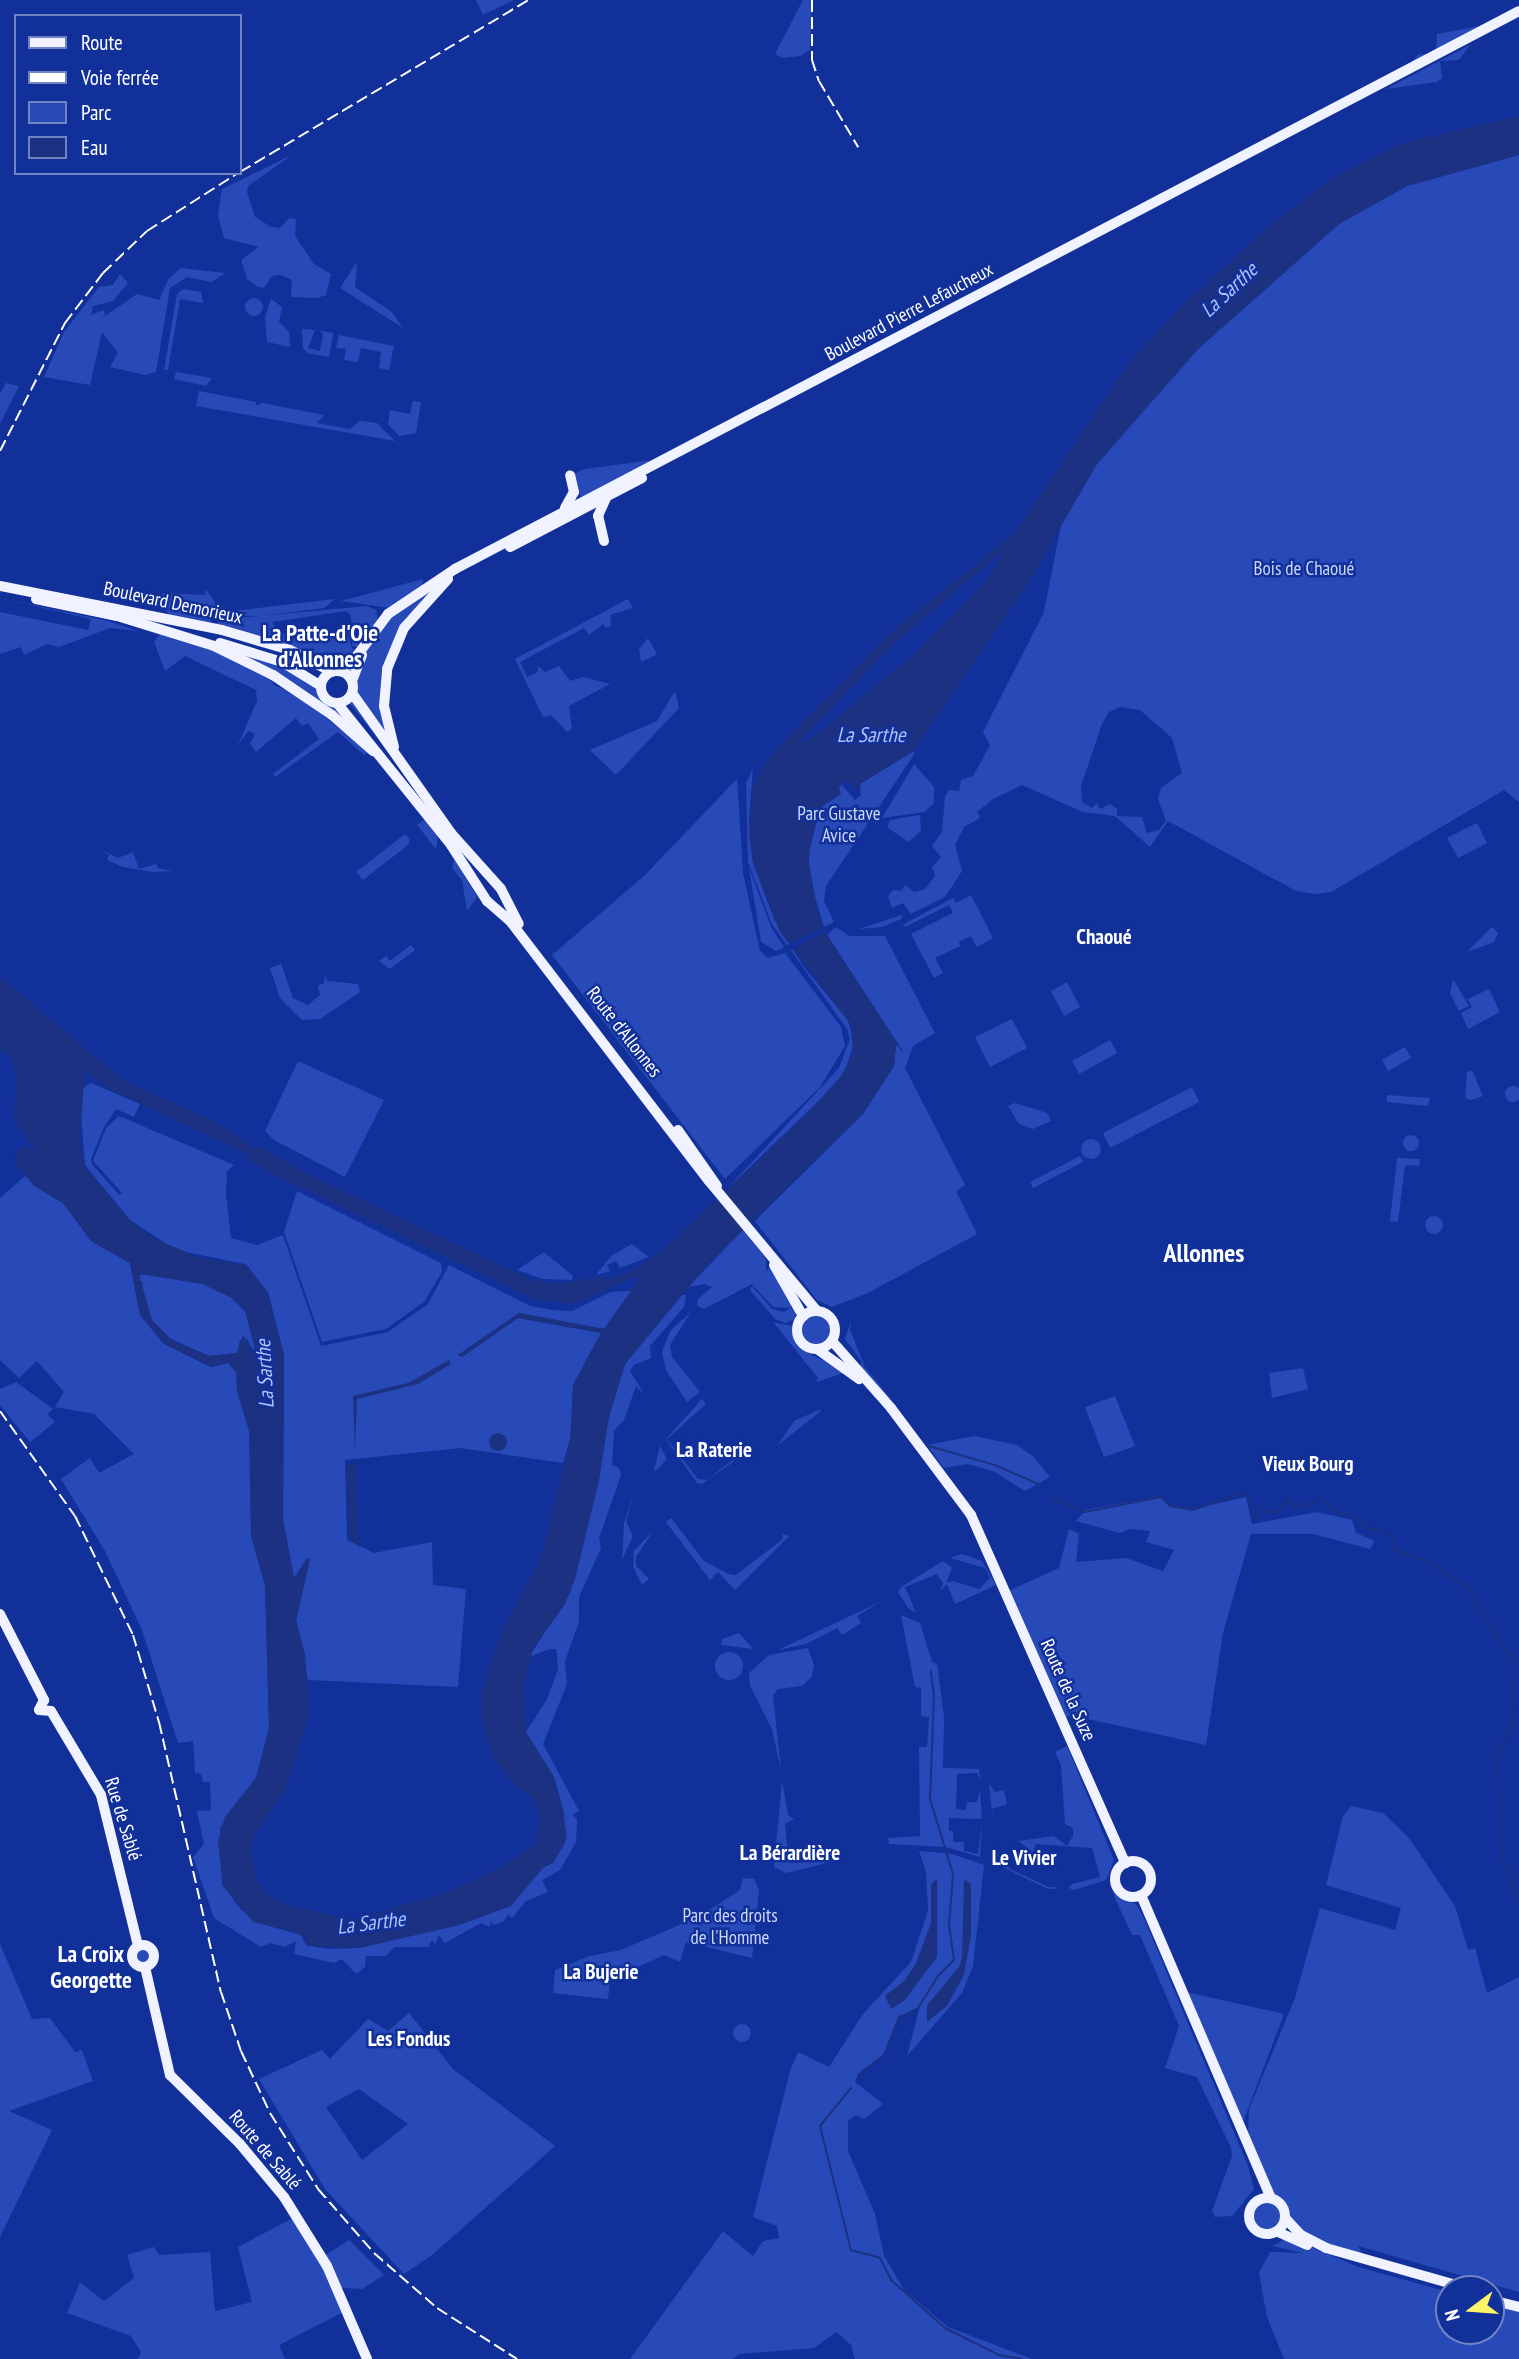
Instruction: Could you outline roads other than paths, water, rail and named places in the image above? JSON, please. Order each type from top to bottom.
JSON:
[{"type":"main road","name":"Boulevard Pierre Lefaucheux","points":[[352,681],[362,654],[379,631],[398,611],[448,579],[1438,58],[1519,11]]},
{"type":"main road","name":"Boulevard Pierre Lefaucheux","points":[[335,671],[350,665],[380,622],[401,603],[559,513],[1519,18]]},
{"type":"main road","points":[[559,513],[573,494],[570,475]]},
{"type":"main road","points":[[604,541],[598,516],[609,496]]},
{"type":"main road","points":[[401,763],[384,706],[387,669],[404,628],[448,579]]},
{"type":"main road","name":"Boulevard Demorieux","points":[[0,586],[222,630],[290,650],[335,671]]},
{"type":"main road","name":"Boulevard Demorieux","points":[[0,592],[114,615],[282,662],[321,686]]},
{"type":"main road","points":[[114,615],[214,646],[273,675],[332,715],[406,786]]},
{"type":"main road","points":[[335,671],[352,681],[352,693],[337,703],[326,698],[321,686],[335,671]]},
{"type":"main road","name":"Route d'Allonnes","points":[[352,693],[494,886],[502,891],[499,902]]},
{"type":"main road","name":"Route d'Allonnes","points":[[337,703],[406,786],[485,898],[499,902],[714,1176],[717,1186],[817,1311]]},
{"type":"main road","points":[[485,898],[486,890],[494,886]]},
{"type":"main road","name":"Route d'Allonnes","points":[[752,1231],[803,1316]]},
{"type":"main road","points":[[817,1311],[833,1321],[832,1340],[817,1349],[799,1339],[797,1326],[803,1316],[817,1311]]},
{"type":"main road","name":"Route de la Suze","points":[[832,1340],[891,1408],[971,1515],[1125,1863]]},
{"type":"main road","name":"Route de la Suze","points":[[817,1349],[872,1392],[978,1532]]},
{"type":"main road","name":"Rue de Sablé","points":[[0,1614],[44,1700],[39,1710],[51,1711],[102,1795],[138,1946]]},
{"type":"main road","points":[[1137,1862],[1149,1871],[1150,1884],[1141,1895],[1125,1895],[1116,1886],[1117,1871],[1125,1863],[1137,1862]]},
{"type":"main road","points":[[1141,1895],[1254,2168],[1271,2198],[1281,2203],[1286,2218],[1301,2235],[1325,2248],[1435,2279]]},
{"type":"main road","points":[[138,1946],[148,1946],[154,1953],[154,1961],[145,1968],[133,1961],[138,1946]]},
{"type":"main road","name":"Route de Sablé","points":[[145,1968],[170,2075],[254,2160],[289,2203],[331,2273],[367,2359]]},
{"type":"main road","points":[[1254,2168],[1255,2202],[1250,2211],[1252,2225],[1263,2234],[1278,2232],[1333,2256],[1435,2285]]},
{"type":"main road","points":[[1255,2202],[1271,2198]]},
{"type":"main road","points":[[1278,2232],[1286,2218]]},
{"type":"water","name":"La Sarthe","points":[[1519,116],[1519,155],[1407,186],[1339,224],[1198,349],[1097,464],[1026,587],[912,752],[860,784],[858,791],[846,779],[839,788],[841,794],[820,808],[808,857],[818,913],[827,935],[904,1053],[896,1045],[894,1066],[863,1114],[708,1264],[625,1364],[609,1417],[599,1481],[575,1579],[565,1604],[533,1649],[524,1683],[526,1732],[554,1777],[563,1811],[567,1838],[553,1863],[543,1868],[511,1906],[459,1925],[359,1948],[307,1946],[306,1939],[295,1932],[253,1922],[223,1886],[218,1841],[225,1817],[258,1775],[269,1728],[265,1585],[251,1536],[250,1434],[237,1391],[238,1375],[228,1363],[211,1367],[164,1344],[140,1315],[130,1263],[91,1241],[64,1204],[34,1186],[15,1162],[16,1153],[26,1146],[38,1155],[14,1120],[17,1077],[11,1057],[0,1049],[0,977],[124,1081],[216,1122],[256,1150],[259,1146],[305,1173],[532,1280],[559,1284],[603,1276],[605,1281],[633,1271],[663,1250],[808,1113],[841,1076],[853,1054],[851,1025],[780,932],[753,863],[749,835],[752,787],[772,754],[890,633],[1015,533],[1129,363],[1181,306],[1271,225],[1331,179],[1403,143]],"holes":[[[1004,550],[990,577],[912,656],[812,738],[798,744],[886,651]],[[85,1070],[107,1088],[250,1155],[248,1159],[275,1175],[534,1299],[575,1304],[636,1276],[638,1281],[604,1329],[519,1313],[458,1355],[462,1357],[518,1318],[601,1333],[573,1385],[570,1440],[541,1559],[502,1630],[482,1691],[482,1723],[494,1758],[511,1781],[532,1797],[540,1817],[536,1843],[502,1867],[450,1891],[352,1920],[288,1905],[268,1896],[257,1881],[251,1851],[254,1835],[287,1786],[309,1713],[305,1654],[296,1620],[310,1559],[307,1558],[294,1578],[283,1520],[284,1355],[267,1292],[247,1265],[200,1258],[153,1238],[130,1220],[85,1167],[80,1138]],[[139,1274],[203,1284],[232,1298],[245,1311],[258,1359],[243,1335],[237,1353],[209,1356],[173,1341],[152,1320]]]},
{"type":"water","points":[[449,1360],[451,1364],[418,1384],[357,1399],[355,1452],[353,1396],[408,1383]]},
{"type":"water","points":[[494,1433],[502,1433],[507,1442],[505,1449],[494,1451],[489,1446],[489,1438]]},
{"type":"water","points":[[357,1463],[359,1547],[349,1537],[346,1464]]},
{"type":"water","points":[[937,1879],[937,1957],[904,2001],[891,2009],[885,1996],[905,1980],[916,1963],[931,1923],[931,1884]]},
{"type":"water","points":[[964,1879],[971,1884],[971,1935],[964,1975],[947,2006],[927,2022],[927,2005],[959,1967],[962,1957]]},
{"type":"waterway","points":[[929,1446],[995,1465],[1038,1484]]},
{"type":"waterway","points":[[1052,1498],[1085,1512],[1161,1497],[1170,1506],[1192,1510],[1243,1493],[1248,1496],[1255,1519],[1261,1512],[1278,1512],[1289,1499],[1296,1506],[1302,1502],[1309,1506],[1320,1498],[1337,1513],[1355,1515],[1366,1528],[1381,1530]]},
{"type":"waterway","points":[[1387,1533],[1393,1538],[1393,1550],[1420,1558],[1466,1586],[1509,1654],[1519,1661]]},
{"type":"waterway","points":[[1509,1654],[1512,1723],[1497,1758],[1503,1859],[1519,1899]]},
{"type":"waterway","points":[[858,2075],[884,2055],[899,2017],[916,2011],[938,1976],[954,1960],[949,1926],[953,1874],[930,1799],[934,1697],[931,1671]]},
{"type":"waterway","points":[[851,2088],[820,2126],[851,2250],[880,2258],[891,2280],[945,2328],[999,2355],[1021,2359]]},
{"type":"railway","points":[[242,171],[528,0]]},
{"type":"railway","points":[[812,0],[812,60],[819,81],[858,147]]},
{"type":"railway","points":[[0,451],[65,323],[103,273],[147,231],[235,175]]},
{"type":"railway","points":[[0,1411],[75,1516],[133,1635],[159,1722],[221,1992],[241,2051],[270,2113],[318,2189],[374,2253],[437,2308],[517,2359]]},
{"type":"district","name":"La Patte-d'Oie d'Allonnes","points":[[320,646]]},
{"type":"district","name":"Chaoué","points":[[1104,937]]},
{"type":"district","name":"Allonnes","points":[[1204,1253]]},
{"type":"district","name":"La Raterie","points":[[714,1450]]},
{"type":"district","name":"Vieux Bourg","points":[[1308,1464]]},
{"type":"district","name":"La Bérardière","points":[[790,1853]]},
{"type":"district","name":"Le Vivier","points":[[1024,1858]]},
{"type":"district","name":"La Croix Georgette","points":[[91,1967]]},
{"type":"district","name":"La Bujerie","points":[[601,1972]]},
{"type":"district","name":"Les Fondus","points":[[409,2039]]},
{"type":"park label","name":"Bois de Chaoué","points":[[1304,569]]},
{"type":"park label","name":"Parc Gustave Avice","points":[[839,825]]},
{"type":"park label","name":"Parc des droits de l'Homme","points":[[730,1927]]}]
